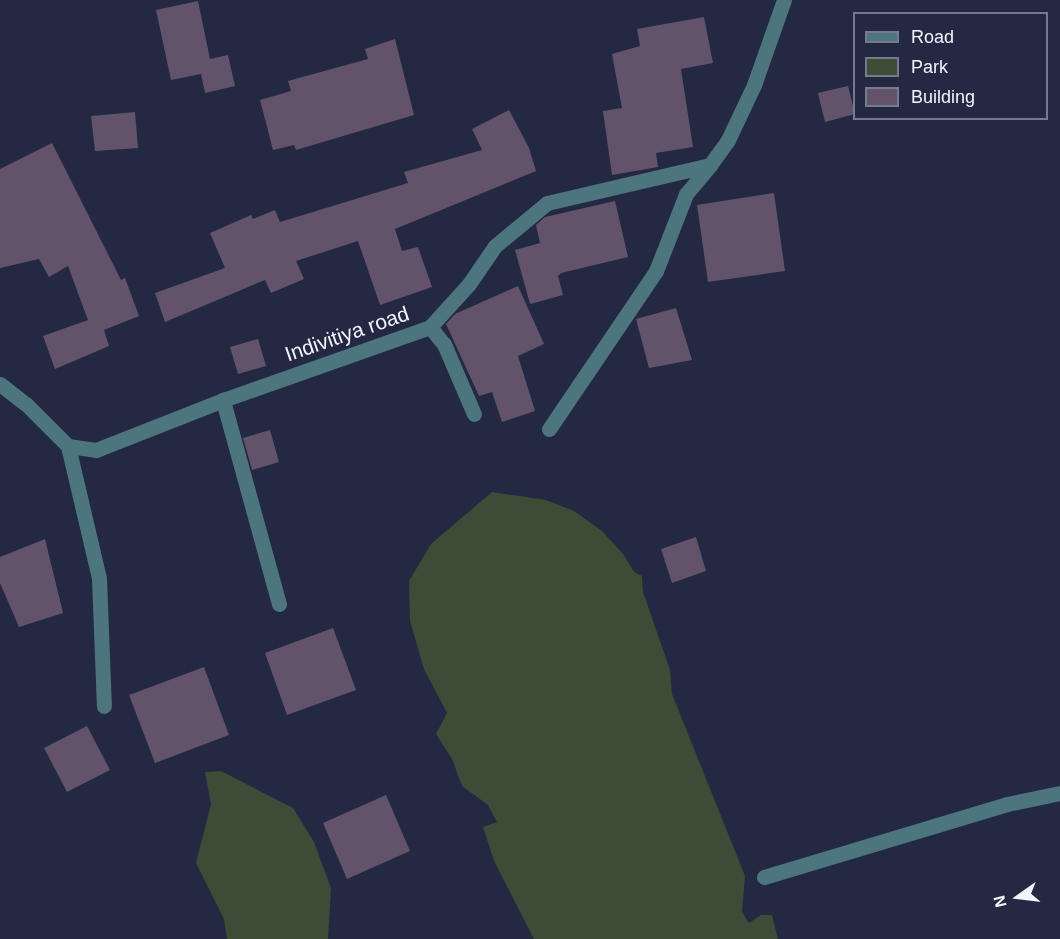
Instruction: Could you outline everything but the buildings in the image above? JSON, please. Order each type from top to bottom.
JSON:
[{"type":"street","points":[[549,429],[656,271],[686,194],[728,140],[754,85],[784,0]]},
{"type":"street","name":"Indivitiya road","points":[[68,446],[96,450],[223,400],[430,327],[469,284],[495,246],[547,203],[710,165]]},
{"type":"street","points":[[430,327],[444,344],[474,414]]},
{"type":"street","points":[[0,384],[26,404],[68,446],[99,578],[104,706]]},
{"type":"street","points":[[223,400],[279,604]]},
{"type":"street","points":[[764,877],[1007,804],[1060,793]]},
{"type":"green space","points":[[492,492],[546,500],[574,511],[602,531],[624,555],[634,572],[642,576],[643,592],[670,670],[672,694],[745,876],[742,912],[749,923],[761,915],[772,915],[778,939],[534,939],[494,861],[483,827],[497,822],[488,805],[462,786],[452,759],[436,734],[447,713],[424,669],[410,621],[409,581],[431,544]]},
{"type":"green space","points":[[221,771],[293,808],[314,842],[331,888],[328,939],[227,939],[224,919],[196,863],[211,804],[205,772]]}]
